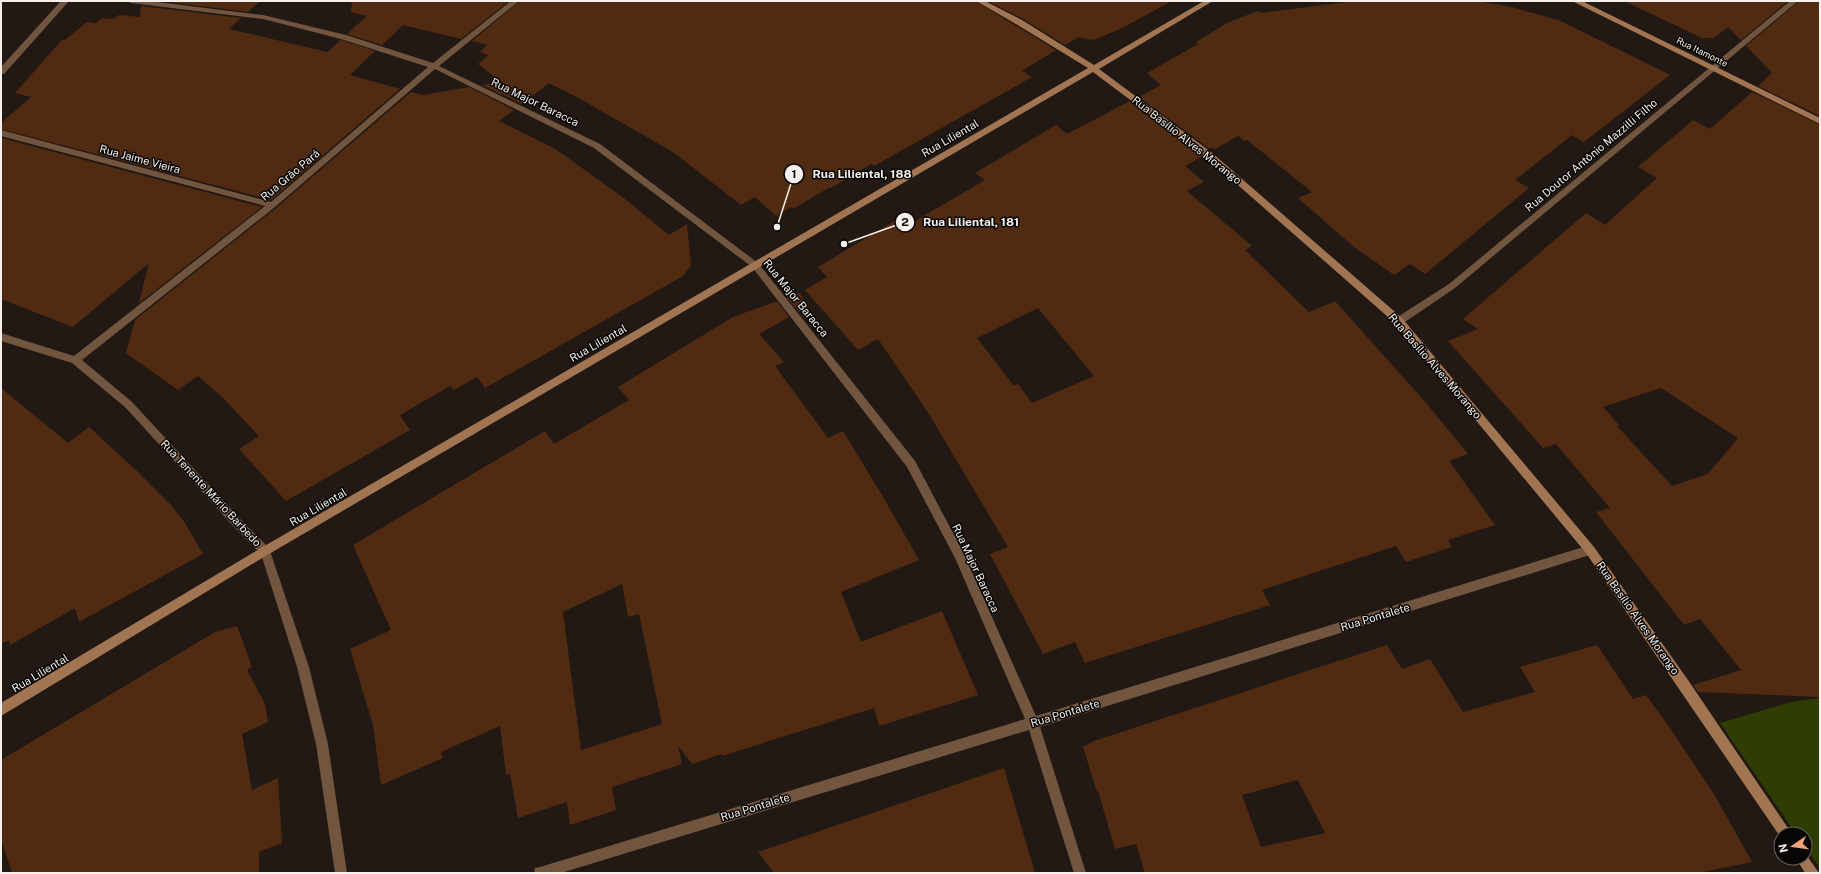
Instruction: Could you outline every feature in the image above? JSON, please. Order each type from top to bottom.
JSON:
[{"type":"street","points":[[1,72],[65,1]]},
{"type":"street","name":"Rua Major Baracca","points":[[131,1],[263,17],[343,37],[434,66],[597,146],[755,265],[911,464],[959,555],[1033,723],[1080,873]]},
{"type":"street","name":"Rua Grão Pará","points":[[75,360],[272,205],[434,66],[515,1]]},
{"type":"street","name":"Rua Basílio Alves Morango","points":[[980,1],[1019,22],[1093,68],[1208,154],[1399,321],[1590,550],[1684,684],[1781,826]]},
{"type":"street","name":"Rua Liliental","points":[[1,710],[265,551],[1209,1]]},
{"type":"street","name":"Rua Itamonte","points":[[1576,1],[1820,121]]},
{"type":"street","name":"Rua Doutor Antônio Mazzilli Filho","points":[[1399,321],[1452,286],[1794,1]]},
{"type":"street","name":"Rua Jaime Vieira","points":[[1,133],[272,205]]},
{"type":"street","name":"Rua Tenente Mário Barbedo","points":[[1,337],[75,360],[129,405],[239,525],[265,551],[303,667],[322,744],[341,873]]},
{"type":"street","name":"Rua Pontalete","points":[[540,873],[1033,723],[1590,550]]},
{"type":"green space","points":[[1820,698],[1820,868],[1813,858],[1813,826],[1791,826],[1720,723],[1791,702]]},
{"type":"building","points":[[161,1],[260,1],[248,12]]},
{"type":"building","points":[[352,1],[509,1],[461,39],[403,25],[382,45],[347,34],[367,16],[351,12]]},
{"type":"building","points":[[520,1],[975,1],[1056,50],[1022,71],[1032,77],[874,166],[871,164],[793,209],[791,207],[776,216],[755,197],[741,205],[673,152],[575,96],[549,83],[522,104],[482,85],[501,82],[478,64],[489,55],[480,52],[487,45],[472,41]]},
{"type":"building","points":[[988,1],[1172,1],[1124,27],[1096,39],[1091,40],[1078,37],[1065,45],[1023,19]]},
{"type":"building","points":[[1355,1],[1477,1],[1512,7],[1561,21],[1670,75],[1584,142],[1572,135],[1515,180],[1529,188],[1425,274],[1410,264],[1394,275],[1354,247],[1298,198],[1312,192],[1247,140],[1245,141],[1238,136],[1215,149],[1212,147],[1210,149],[1139,97],[1161,85],[1147,73],[1198,44],[1196,42],[1229,22],[1258,11],[1261,13]]},
{"type":"building","points":[[1624,1],[1788,1],[1741,40],[1728,27],[1714,38],[1702,38]]},
{"type":"building","points":[[1799,1],[1820,1],[1820,116],[1758,86],[1772,73],[1746,46]]},
{"type":"building","points":[[141,6],[241,18],[229,29],[327,52],[341,40],[375,51],[350,75],[400,89],[271,200],[1,129],[1,123],[31,97],[15,93],[62,40],[65,40],[87,22],[96,23],[102,18],[114,19],[119,15],[140,17]]},
{"type":"building","points":[[469,87],[514,110],[499,121],[557,150],[625,199],[669,235],[687,224],[691,265],[683,276],[485,388],[477,377],[454,390],[450,386],[400,415],[410,430],[286,501],[239,449],[259,436],[221,396],[198,376],[178,390],[126,353],[135,320],[276,208],[411,92],[423,95]]},
{"type":"building","points":[[1752,92],[1820,125],[1820,697],[1698,692],[1693,685],[1741,670],[1700,619],[1684,625],[1596,512],[1610,508],[1556,444],[1543,448],[1448,341],[1478,329],[1463,319],[1586,213],[1605,225],[1657,178],[1638,167],[1693,120],[1710,129]],"holes":[[[1661,388],[1738,438],[1708,474],[1672,486],[1617,426],[1619,425],[1603,407]]]},
{"type":"building","points":[[1130,101],[1203,156],[1185,166],[1204,182],[1187,191],[1252,246],[1245,250],[1309,312],[1335,301],[1427,404],[1468,454],[1449,461],[1495,525],[1448,540],[1452,547],[1406,562],[1396,546],[1262,590],[1270,605],[1085,663],[1075,642],[1043,654],[990,554],[1008,547],[929,414],[878,339],[858,350],[805,290],[827,277],[818,267],[906,214],[915,221],[985,180],[975,173],[1056,125],[1067,134]],"holes":[[[1038,308],[1094,376],[1032,403],[1018,384],[1014,386],[977,338]]]},
{"type":"building","points":[[1,138],[262,207],[139,303],[149,263],[73,327],[1,299]]},
{"type":"building","points":[[800,293],[807,307],[799,312],[787,298]]},
{"type":"building","points":[[777,301],[789,317],[759,334],[784,362],[775,366],[828,438],[843,431],[919,560],[841,592],[861,642],[942,611],[978,695],[879,726],[874,708],[692,764],[678,746],[682,764],[612,787],[616,810],[570,825],[567,802],[518,818],[510,774],[506,775],[500,726],[441,752],[443,758],[381,785],[373,725],[350,649],[391,630],[353,545],[545,431],[554,444],[629,400],[618,387],[733,317]],"holes":[[[622,584],[628,617],[639,614],[662,724],[581,750],[563,612]]]},
{"type":"building","points":[[1,388],[68,443],[89,427],[170,504],[185,523],[203,554],[79,622],[75,608],[10,645],[9,640],[1,644]]},
{"type":"building","points":[[237,626],[252,667],[247,670],[265,704],[268,722],[242,734],[252,790],[278,778],[282,843],[259,852],[259,873],[12,873],[1,839],[1,760],[215,632]]},
{"type":"building","points":[[1387,645],[1402,669],[1430,659],[1463,712],[1535,692],[1520,667],[1597,645],[1633,699],[1646,695],[1670,728],[1714,794],[1752,862],[1698,873],[1145,873],[1136,844],[1115,849],[1083,747],[1094,741]],"holes":[[[1298,780],[1325,833],[1261,847],[1242,795]]]},
{"type":"building","points":[[1004,768],[1035,873],[774,873],[758,852]]},
{"type":"place","name":"Rua Liliental, 188","points":[[777,227]]},
{"type":"place","name":"Rua Liliental, 181","points":[[844,244]]}]
